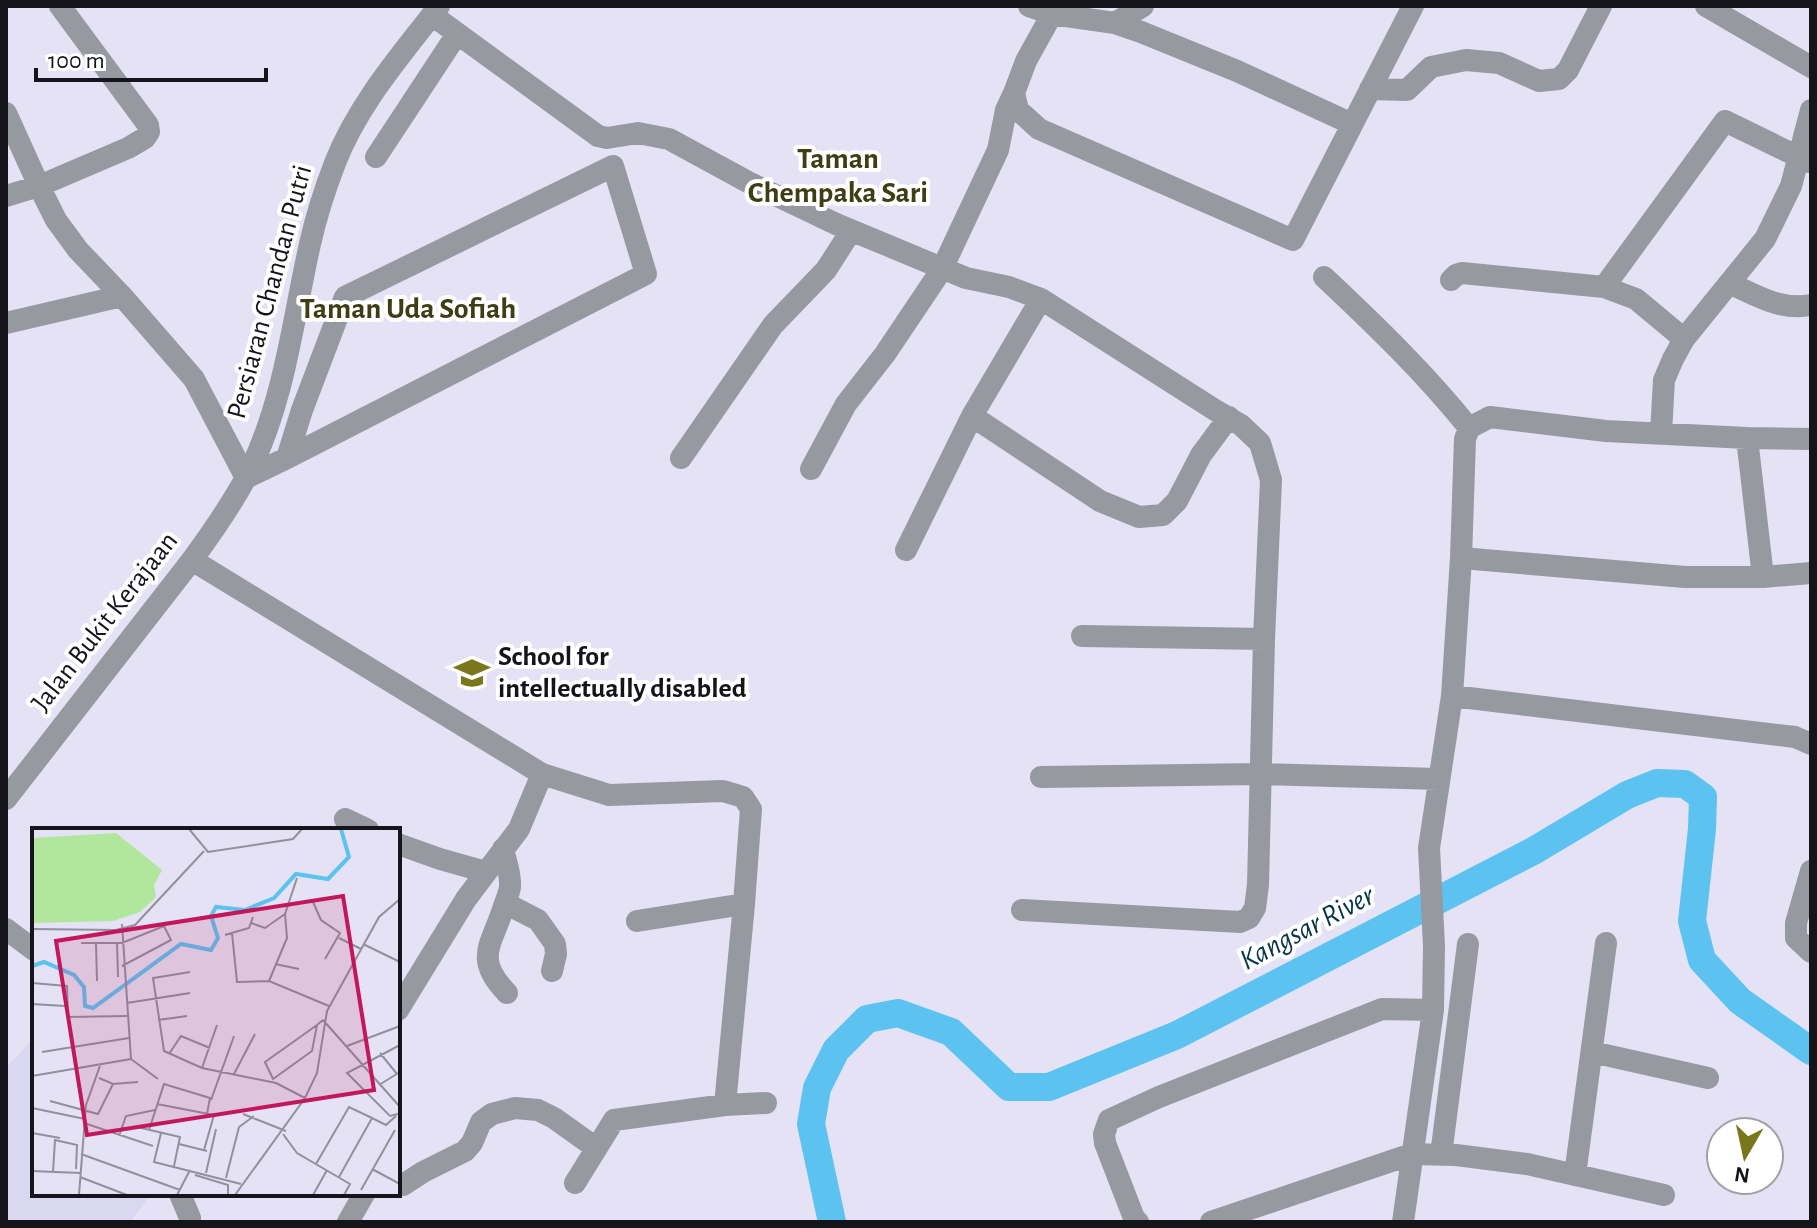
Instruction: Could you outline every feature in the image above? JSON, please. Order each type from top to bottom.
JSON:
[{"type":"street","points":[[6,196],[39,186],[128,148],[149,132],[148,125],[60,6]]},
{"type":"street","points":[[1029,6],[1052,14],[1115,23],[1237,71],[1352,124]]},
{"type":"street","points":[[1115,23],[1143,6]]},
{"type":"street","points":[[1014,93],[1018,110],[1039,129],[1293,240],[1413,6]]},
{"type":"street","points":[[1370,89],[1407,90],[1431,67],[1466,60],[1499,63],[1539,81],[1559,79],[1568,70],[1601,6]]},
{"type":"street","points":[[1706,6],[1811,67]]},
{"type":"street","points":[[436,11],[457,34],[598,136],[607,138],[638,133],[669,139],[748,182],[851,231],[966,278],[1009,287],[1041,299],[1229,417],[1260,443],[1271,480],[1255,908],[1249,918],[1240,922],[1022,910]]},
{"type":"street","name":"Persiaran Chandan Putri","points":[[246,478],[281,383],[310,244],[336,161],[364,106],[436,11]]},
{"type":"street","points":[[811,469],[846,404],[885,354],[942,269],[998,150],[1006,110],[1026,61],[1052,14]]},
{"type":"street","points":[[376,157],[457,34]]},
{"type":"street","points":[[1661,433],[1664,380],[1673,359],[1684,339],[1765,239],[1804,160],[1811,110]]},
{"type":"street","points":[[6,113],[56,220],[78,250],[194,379],[246,478],[287,458],[646,274],[613,166],[345,297],[287,458]]},
{"type":"street","points":[[1604,287],[1725,121],[1804,160]]},
{"type":"street","points":[[681,458],[773,325],[826,270],[851,231]]},
{"type":"street","points":[[1451,280],[1462,273],[1604,287],[1636,299],[1684,339]]},
{"type":"street","points":[[1324,277],[1403,352],[1469,428]]},
{"type":"street","points":[[1729,283],[1775,304],[1811,305]]},
{"type":"street","points":[[6,323],[122,296]]},
{"type":"street","points":[[906,550],[972,416],[1041,299]]},
{"type":"street","points":[[972,416],[1100,501],[1139,517],[1163,515],[1177,501],[1201,455],[1229,417]]},
{"type":"street","points":[[1403,1222],[1433,1010],[1434,946],[1429,848],[1452,696],[1465,439],[1469,428],[1490,417],[1606,431],[1811,439]]},
{"type":"street","points":[[1747,438],[1763,577]]},
{"type":"street","name":"Jalan Bukit Kerajaan","points":[[6,799],[192,560],[246,478]]},
{"type":"street","points":[[1461,558],[1685,577],[1763,577],[1811,573]]},
{"type":"street","points":[[192,560],[542,774],[609,795],[723,791],[743,797],[751,809],[725,1105]]},
{"type":"street","points":[[1082,636],[1264,639]]},
{"type":"street","points":[[1452,696],[1795,737],[1811,744]]},
{"type":"street","points":[[400,1007],[466,899],[519,829],[542,774]]},
{"type":"street","points":[[1041,777],[1260,774],[1439,779]]},
{"type":"street","points":[[345,819],[364,828]]},
{"type":"street","points":[[400,845],[486,872]]},
{"type":"street","points":[[503,849],[510,890],[487,960],[495,980],[507,993]]},
{"type":"street","points":[[1811,871],[1796,923],[1796,938],[1811,952]]},
{"type":"street","points":[[505,903],[538,920],[555,944],[552,971]]},
{"type":"street","points":[[637,921],[744,904]]},
{"type":"street","points":[[6,929],[32,948]]},
{"type":"street","points":[[1575,1175],[1606,943]]},
{"type":"street","points":[[1441,1155],[1468,944]]},
{"type":"street","points":[[1138,1222],[1105,1143],[1104,1134],[1109,1120],[1159,1097],[1382,1009],[1433,1010]]},
{"type":"street","points":[[1592,1052],[1708,1078]]},
{"type":"street","points":[[575,1183],[616,1119],[766,1103]]},
{"type":"street","points":[[400,1184],[403,1185],[465,1151],[481,1122],[492,1114],[515,1108],[538,1110],[596,1148]]},
{"type":"street","points":[[1211,1222],[1412,1154],[1527,1164],[1664,1195]]},
{"type":"street","points":[[181,1196],[190,1218]]},
{"type":"street","points":[[348,1222],[363,1196]]},
{"type":"shaded area","points":[[32,1040],[32,1196],[150,1196],[130,1222],[6,1222],[6,1068]]},
{"type":"waterway","name":"Kangsar River","points":[[832,1222],[811,1124],[817,1088],[836,1050],[867,1019],[898,1013],[951,1032],[1009,1087],[1049,1087],[1177,1035],[1535,850],[1627,795],[1657,783],[1685,784],[1703,797],[1692,921],[1702,960],[1740,1001],[1811,1051]]},
{"type":"place","name":"School for intellectually disabled","points":[[472,673]]},
{"type":"district","name":"Taman Chempaka Sari","points":[[838,176]]},
{"type":"district","name":"Taman Uda Sofiah","points":[[408,309]]}]
